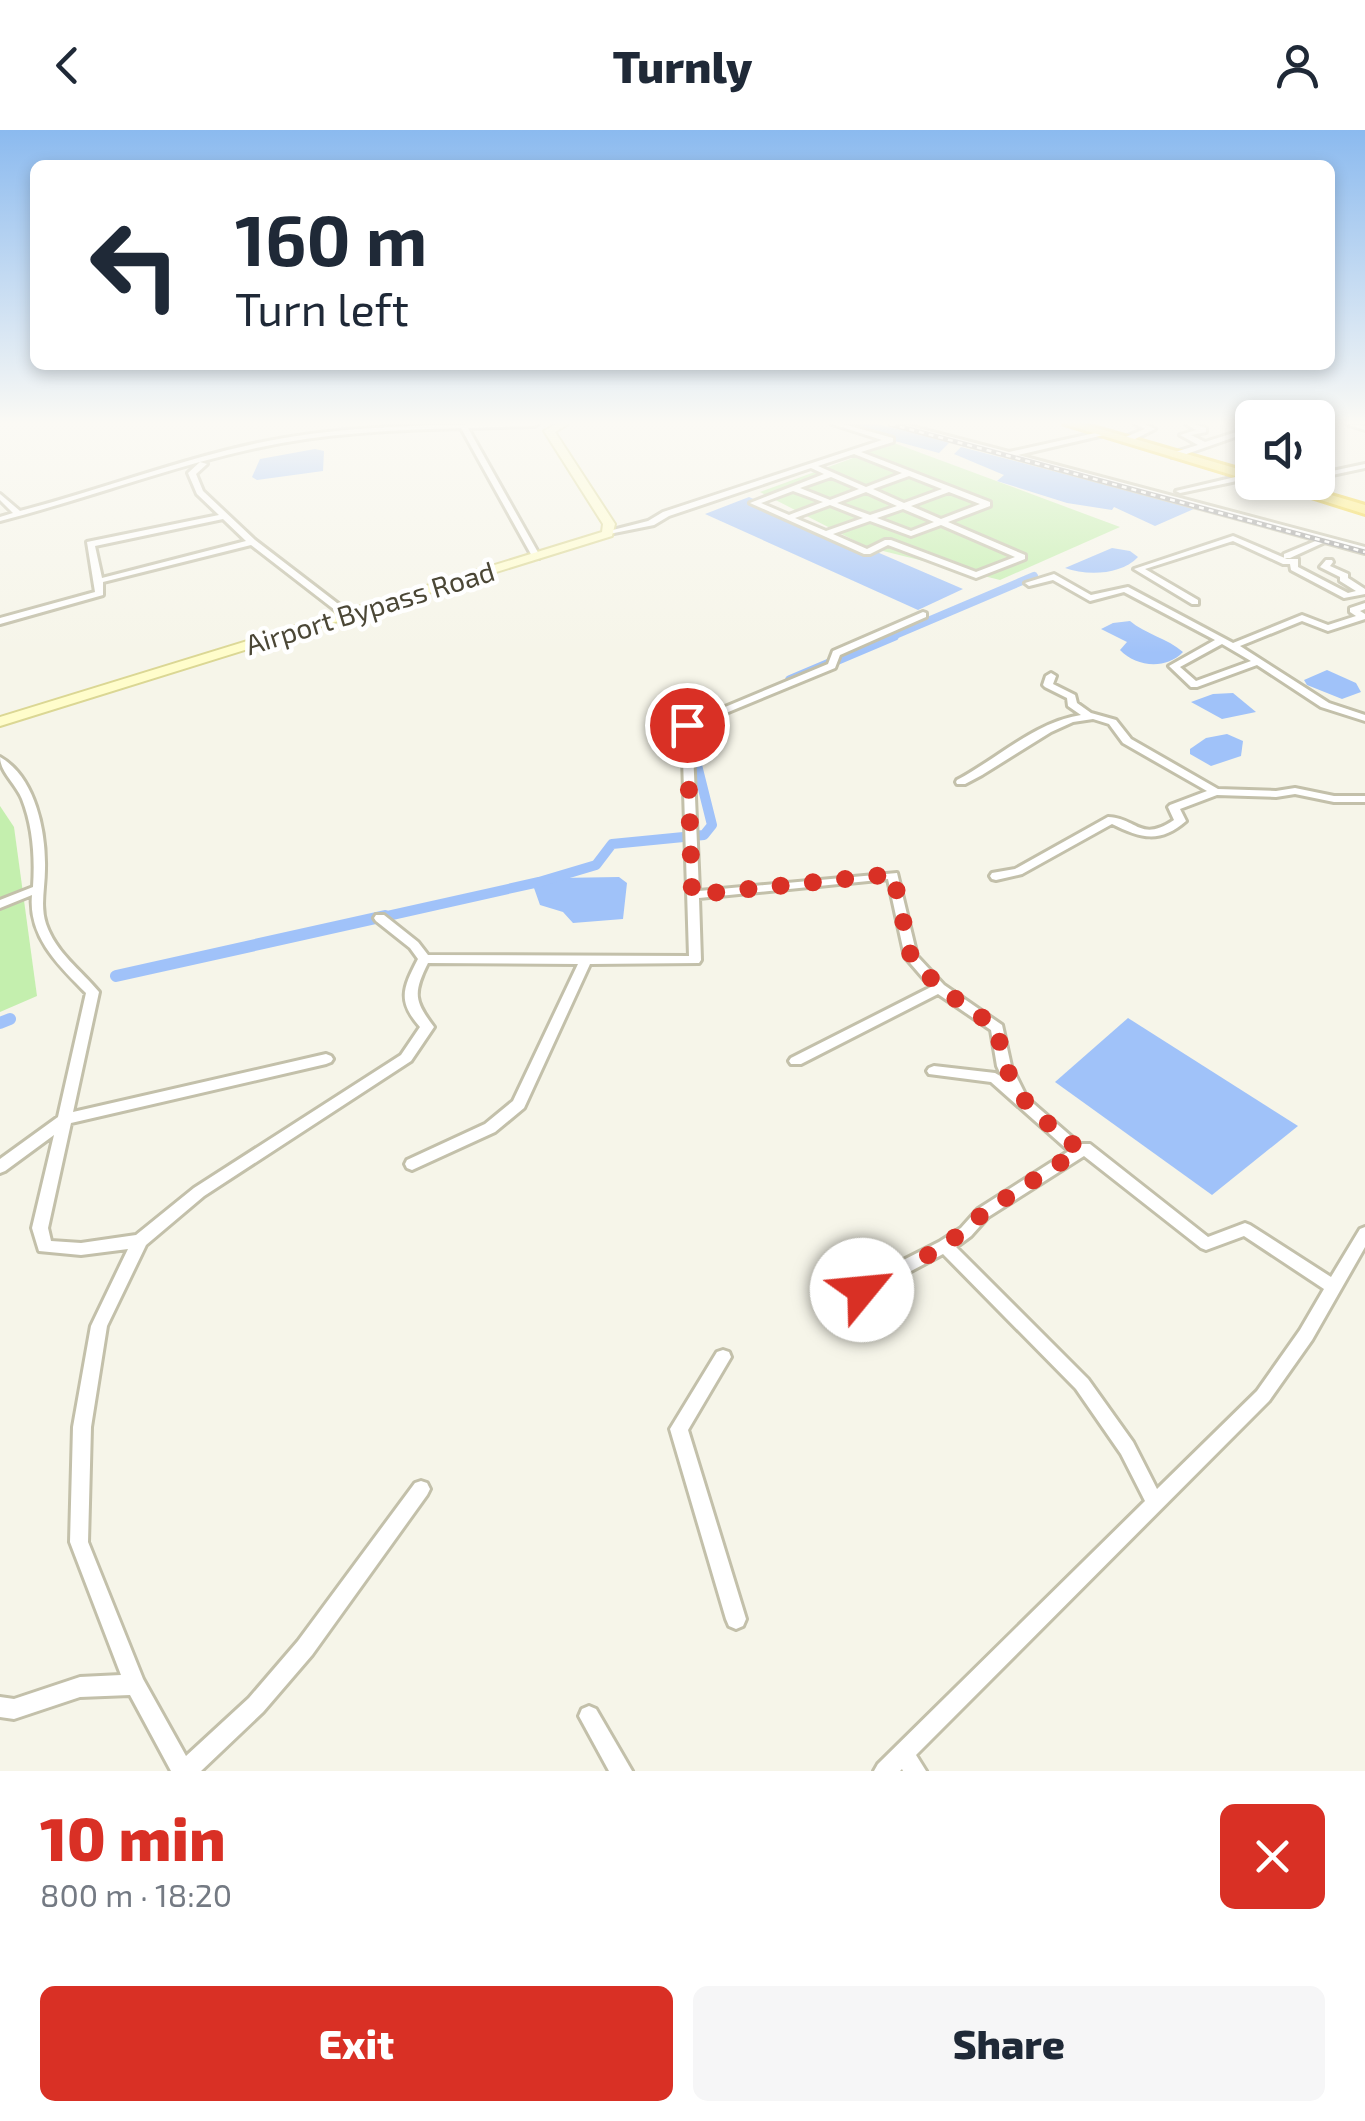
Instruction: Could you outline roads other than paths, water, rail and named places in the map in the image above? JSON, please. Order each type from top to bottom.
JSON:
[{"type":"highway","points":[[1338,501],[1365,510]]},
{"type":"street","points":[[4,501],[18,514]]},
{"type":"street","points":[[0,519],[76,501]]},
{"type":"street","points":[[209,501],[252,542],[347,614]]},
{"type":"street","points":[[505,501],[536,556]]},
{"type":"street","points":[[595,501],[610,524],[609,532],[651,523],[707,501]]},
{"type":"street","points":[[760,501],[754,503],[866,552],[987,504],[978,501]]},
{"type":"street","points":[[827,501],[911,534]]},
{"type":"street","points":[[788,518],[835,501]]},
{"type":"street","points":[[888,542],[976,575],[1022,556],[891,501]]},
{"type":"street","points":[[827,534],[918,501]]},
{"type":"street","points":[[1182,501],[1365,550]]},
{"type":"street","points":[[0,621],[100,594],[90,544],[225,516]]},
{"type":"street","name":"Airport Bypass Road","points":[[0,722],[609,532]]},
{"type":"street","points":[[1195,602],[1138,569],[1233,538],[1286,562],[1295,561],[1294,568]]},
{"type":"street","points":[[1286,556],[1322,540]]},
{"type":"street","points":[[98,582],[252,542]]},
{"type":"street","points":[[1326,565],[1364,592],[1347,596],[1294,568],[1326,565]]},
{"type":"street","points":[[1029,583],[1054,577],[1090,598],[1125,589],[1233,646],[1325,705],[1365,718]]},
{"type":"street","points":[[1233,646],[1302,618],[1328,628],[1364,614]]},
{"type":"street","points":[[424,959],[694,960],[687,725],[832,666],[836,653],[922,615]]},
{"type":"street","points":[[1221,641],[1174,666],[1194,684],[1258,662]]},
{"type":"street","points":[[1051,676],[1048,685],[1072,697],[1072,704],[1086,714],[1104,718],[1127,741],[1216,792]]},
{"type":"street","points":[[961,782],[982,774],[1047,728],[1086,714]]},
{"type":"street","points":[[0,760],[32,808],[37,890],[34,901],[45,938],[93,992],[40,1228],[45,1247],[82,1249],[140,1241]]},
{"type":"street","points":[[996,876],[1018,872],[1112,819],[1141,834],[1164,833],[1180,821],[1174,808],[1216,792],[1295,791],[1365,800]]},
{"type":"street","points":[[692,895],[893,874],[911,957],[940,988],[997,1028],[1004,1066],[1022,1102]]},
{"type":"street","points":[[0,904],[37,890]]},
{"type":"street","points":[[380,918],[414,945],[424,959]]},
{"type":"street","points":[[420,1489],[292,1662],[256,1705],[184,1771],[135,1685],[79,1542],[82,1427],[99,1326],[140,1241],[200,1192],[406,1058],[427,1027],[412,1010],[412,983],[424,959]]},
{"type":"street","points":[[412,1164],[490,1128],[519,1104],[586,959]]},
{"type":"street","points":[[796,1061],[940,988]]},
{"type":"street","points":[[0,1167],[65,1119],[326,1060]]},
{"type":"street","points":[[934,1071],[995,1078],[1080,1150]]},
{"type":"street","points":[[862,1290],[945,1246],[986,1211],[1084,1148],[1206,1244],[1245,1229],[1334,1287]]},
{"type":"street","points":[[885,1771],[909,1762],[1155,1503],[1263,1396],[1365,1233]]},
{"type":"street","points":[[945,1246],[1082,1384],[1127,1448],[1155,1503]]},
{"type":"street","points":[[722,1357],[678,1429],[736,1619]]},
{"type":"street","points":[[0,1707],[14,1708],[80,1687],[135,1685]]},
{"type":"street","points":[[590,1716],[620,1771]]},
{"type":"water","points":[[740,501],[757,501],[963,589],[918,610],[705,514]]},
{"type":"water","points":[[1059,501],[1167,501],[1196,508],[1155,526],[1114,507],[1112,510]]},
{"type":"water","points":[[1112,548],[1130,551],[1138,557],[1123,567],[1103,572],[1065,568]]},
{"type":"water","points":[[1130,621],[1183,652],[1160,664],[1142,663],[1127,656],[1120,650],[1127,642],[1101,629]]},
{"type":"water","points":[[1327,670],[1356,683],[1361,692],[1342,699],[1307,685],[1304,680]]},
{"type":"water","points":[[1233,693],[1256,712],[1222,719],[1191,702],[1213,694]]},
{"type":"water","points":[[1227,734],[1243,741],[1241,756],[1211,766],[1190,754],[1190,749],[1206,738]]},
{"type":"water","points":[[619,877],[627,883],[623,919],[573,923],[563,912],[540,905],[534,888],[558,878]]},
{"type":"water","points":[[1128,1018],[1298,1126],[1212,1195],[1055,1082]]},
{"type":"waterway","points":[[888,638],[1034,576]]},
{"type":"waterway","points":[[790,680],[894,636]]},
{"type":"waterway","points":[[653,739],[695,721]]},
{"type":"waterway","points":[[374,919],[539,882],[596,865],[612,844],[704,835],[712,825],[690,737]]},
{"type":"waterway","points":[[116,976],[385,916]]},
{"type":"waterway","points":[[0,1023],[10,1019]]},
{"type":"railway","points":[[1174,501],[1365,552]]}]
